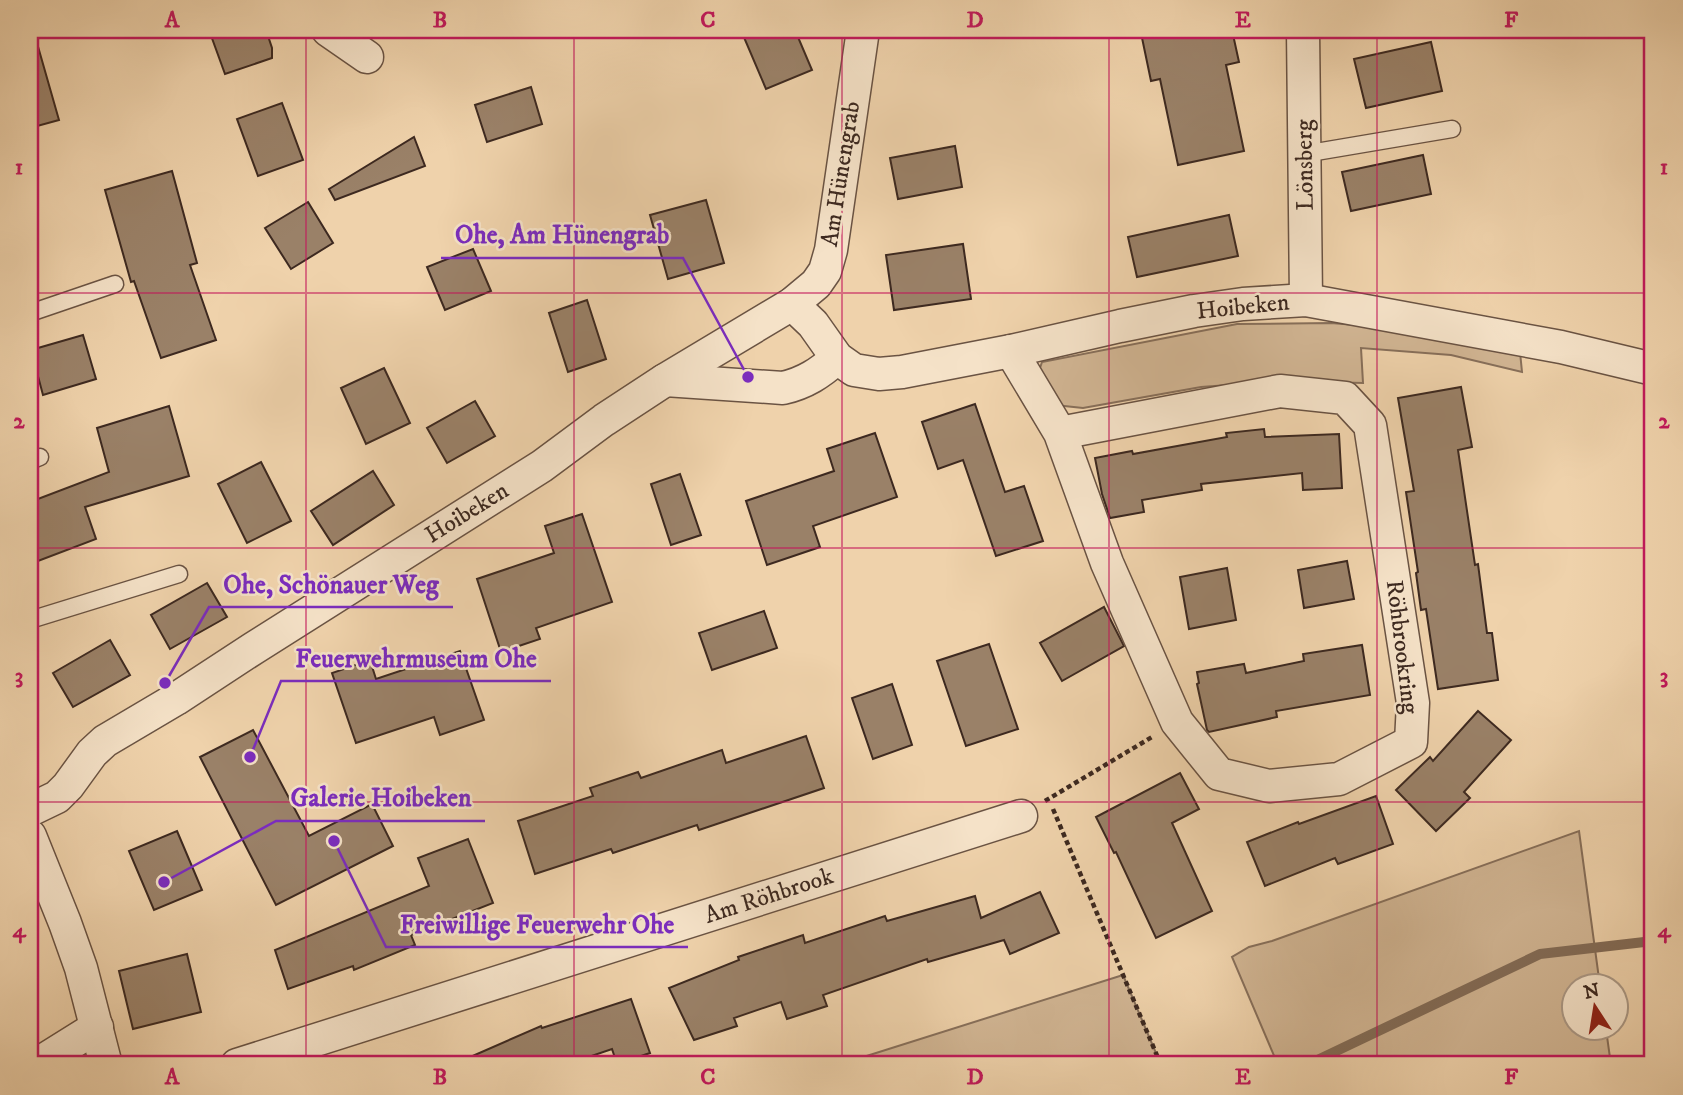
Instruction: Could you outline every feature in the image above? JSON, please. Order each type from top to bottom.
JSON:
[{"type":"street","points":[[328,30],[367,57]]},
{"type":"street","name":"Am Hünengrab","points":[[792,304],[816,284],[825,271],[831,250],[863,30]]},
{"type":"street","name":"Lönsberg","points":[[1303,30],[1306,300]]},
{"type":"street","name":"Hoibeken","points":[[837,358],[854,370],[879,374],[902,372],[1195,311],[1243,304],[1306,300],[1561,347],[1653,369]]},
{"type":"street","points":[[665,380],[783,388],[808,380],[837,358],[813,324],[792,304]]},
{"type":"street","name":"Hoibeken","points":[[30,810],[57,797],[104,741],[176,699],[542,466],[604,420],[665,380],[792,304]]},
{"type":"street","name":"Röhbrookring","points":[[1011,351],[1060,433],[1107,563],[1177,722],[1219,774],[1269,786],[1339,779],[1410,742],[1413,703],[1370,425],[1345,398],[1280,391],[1060,433]]},
{"type":"street","name":"Am Röhbrook","points":[[237,1065],[1021,816]]},
{"type":"street","points":[[30,836],[77,957],[106,1065]]},
{"type":"street","points":[[36,1065],[97,1027]]},
{"type":"lane","points":[[1304,154],[1452,129]]},
{"type":"lane","points":[[30,313],[115,284]]},
{"type":"lane","points":[[30,620],[179,574]]},
{"type":"path","points":[[1021,816],[1177,722]]},
{"type":"path","points":[[1049,799],[1161,1065]]},
{"type":"shaded area","points":[[1331,323],[1416,330],[1520,352],[1522,372],[1451,355],[1361,348],[1363,383],[1282,381],[1201,387],[1083,408],[1055,405],[1038,374],[1042,362],[1237,324]]},
{"type":"shaded area","points":[[1579,831],[1598,972],[1560,972],[1560,1042],[1608,1042],[1611,1065],[1278,1065],[1232,957],[1249,947]]},
{"type":"shaded area","points":[[1123,975],[1161,1065],[838,1065]]},
{"type":"building","points":[[209,30],[266,30],[272,58],[225,74]]},
{"type":"building","points":[[756,30],[795,30],[812,70],[766,89],[743,35]]},
{"type":"building","points":[[1158,30],[1232,30],[1239,62],[1226,65],[1244,151],[1178,165],[1160,79],[1151,81],[1141,33]]},
{"type":"building","points":[[1431,42],[1442,91],[1366,108],[1354,59]]},
{"type":"building","points":[[37,43],[59,120],[30,128],[30,44]]},
{"type":"building","points":[[531,87],[542,124],[487,142],[475,105]]},
{"type":"building","points":[[282,103],[303,160],[258,176],[237,119]]},
{"type":"building","points":[[414,137],[425,166],[335,200],[329,189]]},
{"type":"building","points":[[955,146],[962,187],[898,199],[890,158]]},
{"type":"building","points":[[1423,155],[1431,194],[1351,211],[1342,172]]},
{"type":"building","points":[[172,171],[197,263],[190,265],[216,340],[161,358],[134,281],[131,282],[105,190]]},
{"type":"building","points":[[706,200],[724,263],[668,279],[650,215]]},
{"type":"building","points":[[308,202],[333,243],[291,269],[265,228]]},
{"type":"building","points":[[1229,215],[1238,256],[1137,277],[1128,237]]},
{"type":"building","points":[[963,244],[971,299],[894,310],[886,255]]},
{"type":"building","points":[[473,249],[491,291],[445,310],[427,267]]},
{"type":"building","points":[[587,300],[606,359],[568,372],[549,313]]},
{"type":"building","points":[[83,335],[96,379],[43,395],[31,350]]},
{"type":"building","points":[[384,368],[410,423],[366,444],[341,388]]},
{"type":"building","points":[[1461,387],[1472,447],[1458,450],[1475,565],[1478,564],[1487,633],[1492,633],[1498,680],[1438,689],[1426,609],[1421,610],[1406,492],[1414,491],[1398,398]]},
{"type":"building","points":[[475,401],[495,436],[447,463],[427,428]]},
{"type":"building","points":[[975,404],[1005,492],[1024,486],[1043,541],[996,556],[963,460],[938,469],[922,422]]},
{"type":"building","points":[[169,406],[189,476],[85,507],[96,539],[30,564],[30,502],[109,472],[97,428]]},
{"type":"building","points":[[1264,429],[1265,437],[1339,434],[1342,488],[1303,490],[1302,473],[1201,484],[1202,490],[1142,500],[1144,512],[1110,518],[1095,458],[1227,437],[1226,433]]},
{"type":"building","points":[[875,433],[897,497],[813,526],[820,547],[767,565],[746,501],[834,471],[827,449]]},
{"type":"building","points":[[261,462],[291,521],[247,543],[218,484]]},
{"type":"building","points":[[373,471],[394,505],[333,545],[311,511]]},
{"type":"building","points":[[680,474],[701,535],[671,545],[651,484]]},
{"type":"building","points":[[582,514],[612,602],[536,628],[540,639],[501,652],[477,579],[554,553],[545,526]]},
{"type":"building","points":[[1347,561],[1354,599],[1304,608],[1298,570]]},
{"type":"building","points":[[1227,568],[1236,620],[1189,629],[1180,577]]},
{"type":"building","points":[[207,583],[227,617],[170,649],[151,615]]},
{"type":"building","points":[[1104,607],[1124,646],[1062,681],[1040,643]]},
{"type":"building","points":[[764,611],[777,648],[712,670],[699,633]]},
{"type":"building","points":[[110,640],[130,675],[73,707],[53,673]]},
{"type":"building","points":[[989,644],[1018,729],[966,746],[937,661]]},
{"type":"building","points":[[1362,645],[1370,695],[1276,711],[1277,717],[1209,732],[1207,730],[1197,672],[1244,664],[1246,673],[1304,661],[1303,654]]},
{"type":"building","points":[[460,651],[484,720],[440,735],[434,717],[356,743],[332,673],[370,660],[376,679]]},
{"type":"building","points":[[892,684],[912,745],[873,759],[852,698]]},
{"type":"building","points":[[1478,711],[1511,740],[1464,792],[1470,798],[1436,831],[1396,790],[1430,757],[1433,761]]},
{"type":"building","points":[[253,730],[309,836],[372,804],[393,846],[276,905],[200,757]]},
{"type":"building","points":[[806,736],[824,788],[699,830],[697,825],[613,853],[611,849],[535,874],[518,821],[593,796],[590,788],[638,772],[641,778],[722,750],[726,763]]},
{"type":"building","points":[[1180,773],[1199,809],[1172,823],[1212,911],[1156,938],[1116,852],[1114,853],[1096,817]]},
{"type":"building","points":[[1376,796],[1393,844],[1338,864],[1335,858],[1265,886],[1247,842]]},
{"type":"building","points":[[177,831],[202,890],[154,910],[129,851]]},
{"type":"building","points":[[468,839],[493,903],[411,935],[415,945],[354,970],[353,966],[288,989],[275,950],[429,886],[418,858]]},
{"type":"building","points":[[1040,892],[1059,933],[1010,954],[1004,940],[928,962],[927,959],[823,995],[827,1006],[787,1019],[781,1002],[734,1018],[737,1026],[694,1040],[669,988],[739,960],[738,957],[803,935],[805,943],[885,916],[887,921],[975,896],[981,918]]},
{"type":"building","points":[[187,954],[201,1012],[133,1029],[119,971]]},
{"type":"building","points":[[631,999],[650,1053],[617,1064],[612,1049],[565,1065],[452,1065],[541,1026],[542,1028]]},
{"type":"waterway","points":[[1307,1065],[1540,954],[1653,941]]},
{"type":"place","name":"Ohe, Am Hünengrab","points":[[748,377]]},
{"type":"place","name":"Ohe, Schönauer Weg","points":[[165,683]]},
{"type":"place","name":"Feuerwehrmuseum Ohe","points":[[250,757]]},
{"type":"place","name":"Freiwillige Feuerwehr Ohe","points":[[334,841]]},
{"type":"place","name":"Galerie Hoibeken","points":[[164,882]]}]
